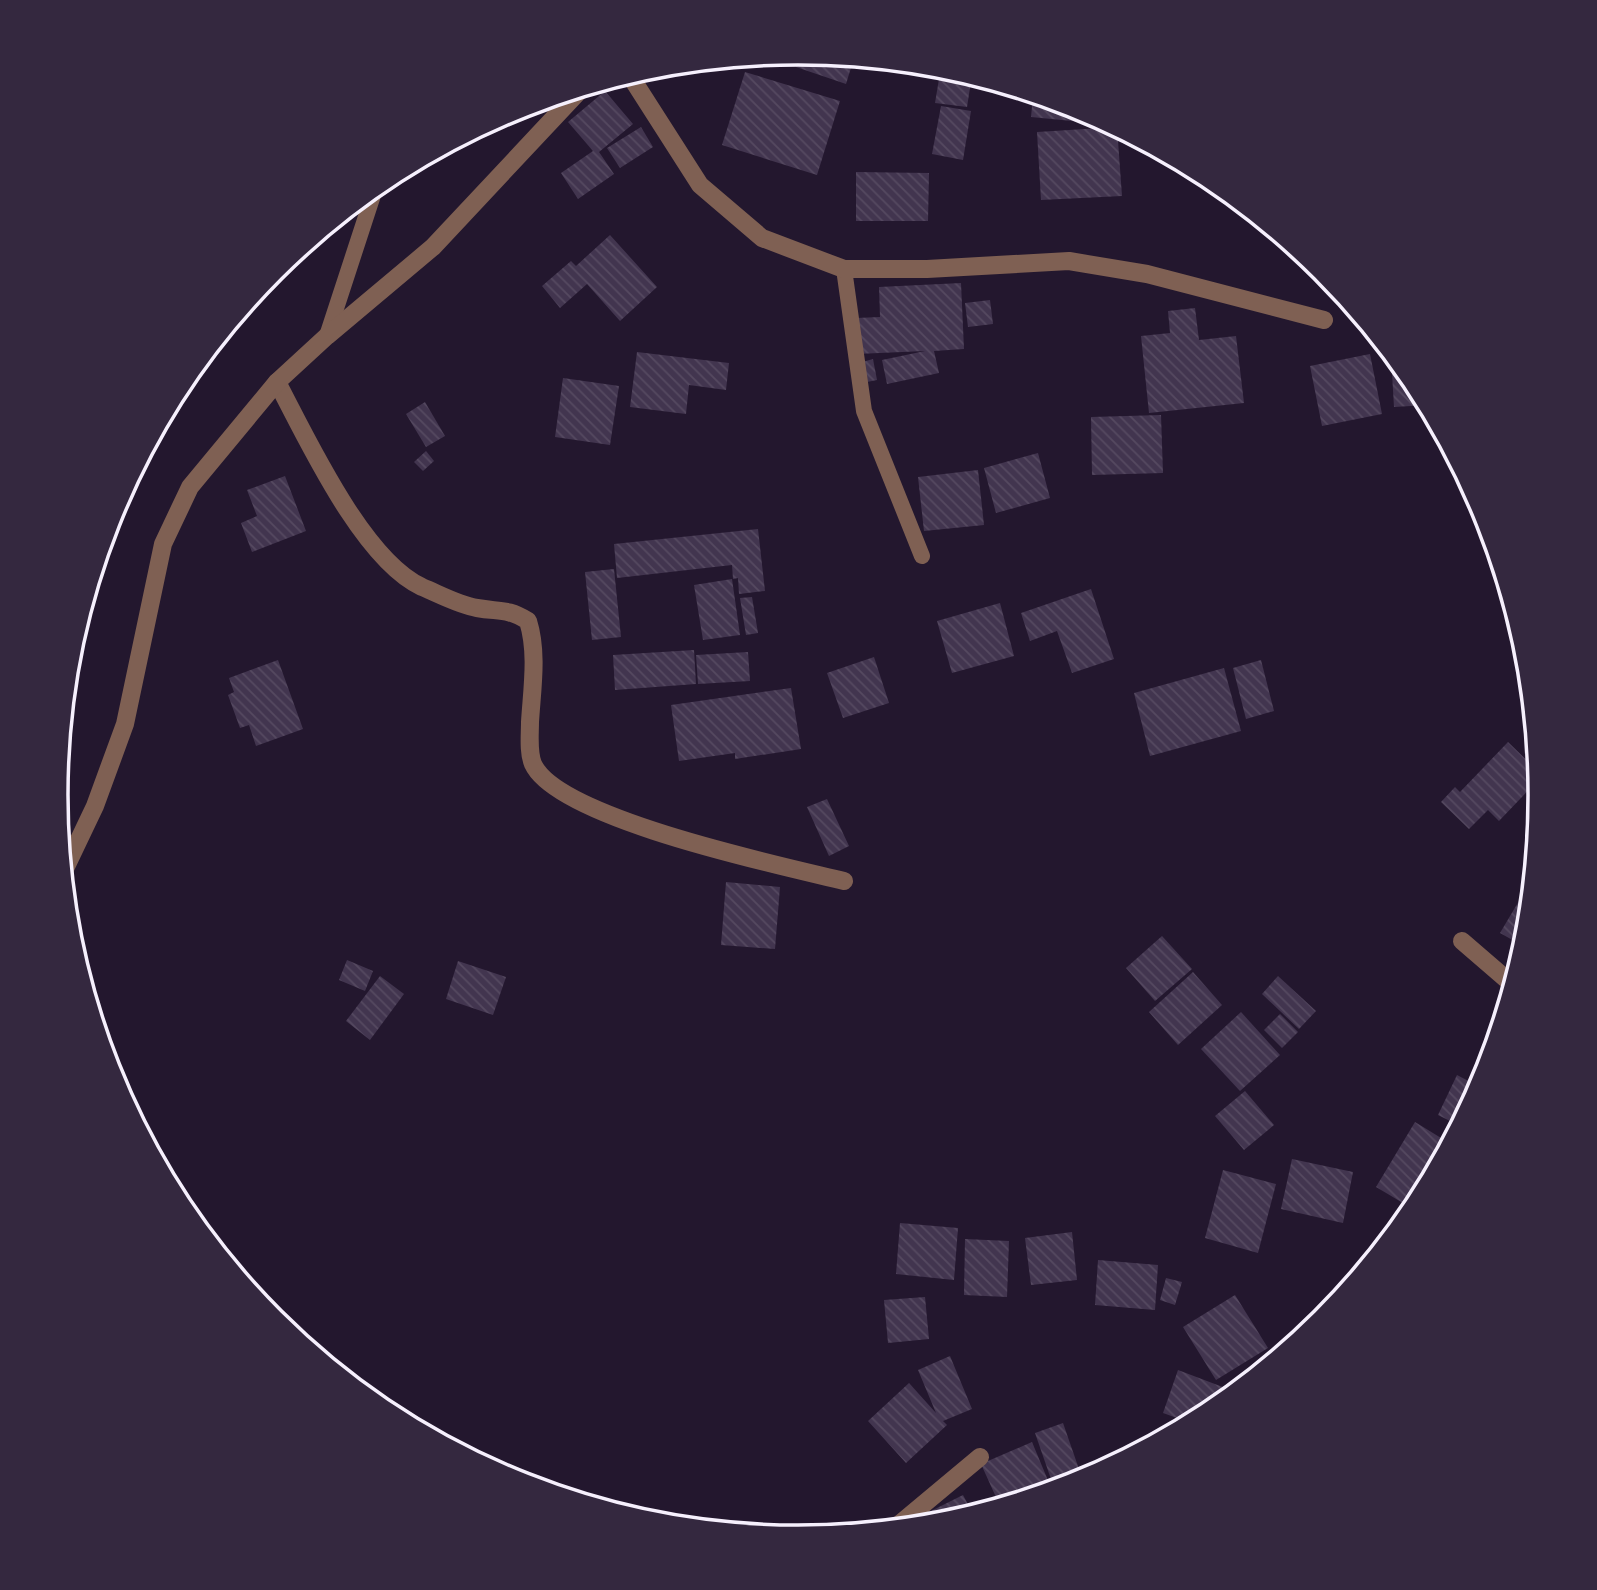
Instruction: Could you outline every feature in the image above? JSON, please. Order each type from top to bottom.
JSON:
[{"type":"street","points":[[635,84],[700,185],[762,238],[844,270],[927,269],[1069,261],[1147,274],[1324,320]]},
{"type":"street","points":[[71,856],[95,806],[125,724],[163,544],[190,487],[277,382],[327,335],[433,247],[568,103]]},
{"type":"street","points":[[277,382],[330,483],[381,555],[418,585],[475,608],[513,611],[528,621],[533,639],[530,743],[533,764],[545,781],[601,811],[702,847],[844,881]]},
{"type":"street","points":[[1462,941],[1505,978]]},
{"type":"street","points":[[909,1516],[980,1457]]},
{"type":"lane","points":[[327,335],[370,205]]},
{"type":"lane","points":[[844,270],[864,411],[922,555]]},
{"type":"building","points":[[798,65],[851,67],[846,84],[796,67]]},
{"type":"building","points":[[745,72],[840,101],[817,175],[722,145]]},
{"type":"building","points":[[939,79],[970,86],[967,107],[935,103]]},
{"type":"building","points":[[605,91],[633,124],[599,152],[614,174],[578,199],[561,173],[593,151],[568,122]]},
{"type":"building","points":[[1032,104],[1082,122],[1031,117]]},
{"type":"building","points":[[941,106],[971,111],[963,160],[932,154]]},
{"type":"building","points":[[641,127],[653,147],[620,168],[607,148]]},
{"type":"building","points":[[1096,128],[1118,139],[1122,196],[1041,200],[1037,132]]},
{"type":"building","points":[[856,172],[929,173],[928,221],[856,221]]},
{"type":"building","points":[[610,235],[657,287],[620,321],[587,284],[560,308],[542,286],[571,261],[576,266]]},
{"type":"building","points":[[961,283],[964,349],[934,351],[939,373],[887,384],[882,360],[925,351],[857,354],[856,318],[880,317],[879,287]]},
{"type":"building","points":[[990,300],[993,324],[968,327],[965,303]]},
{"type":"building","points":[[1195,308],[1199,340],[1236,336],[1244,403],[1149,413],[1141,336],[1170,333],[1168,311]]},
{"type":"building","points":[[637,352],[729,363],[726,390],[689,385],[686,414],[630,407]]},
{"type":"building","points":[[1370,354],[1382,414],[1322,426],[1310,366]]},
{"type":"building","points":[[873,359],[877,380],[857,384],[852,365]]},
{"type":"building","points":[[1392,369],[1416,406],[1394,407]]},
{"type":"building","points":[[563,378],[619,386],[610,445],[555,437]]},
{"type":"building","points":[[425,402],[445,436],[426,447],[406,414]]},
{"type":"building","points":[[1161,415],[1163,473],[1092,475],[1091,417]]},
{"type":"building","points":[[426,451],[434,461],[423,471],[414,462]]},
{"type":"building","points":[[1038,453],[1050,498],[996,513],[984,468]]},
{"type":"building","points":[[978,470],[984,525],[924,531],[918,477]]},
{"type":"building","points":[[285,476],[306,531],[252,552],[241,523],[257,516],[247,490]]},
{"type":"building","points":[[758,529],[765,591],[739,594],[738,578],[733,579],[732,565],[617,578],[614,544]]},
{"type":"building","points":[[614,569],[621,637],[592,640],[585,572]]},
{"type":"building","points":[[732,579],[740,635],[703,640],[694,585]]},
{"type":"building","points":[[1091,589],[1114,659],[1072,673],[1057,631],[1030,641],[1021,613]]},
{"type":"building","points":[[752,597],[758,633],[746,635],[740,598]]},
{"type":"building","points":[[1000,603],[1014,656],[952,673],[937,621]]},
{"type":"building","points":[[694,650],[696,684],[615,690],[613,655]]},
{"type":"building","points":[[748,652],[750,681],[698,684],[696,655]]},
{"type":"building","points":[[874,657],[889,703],[843,718],[827,673]]},
{"type":"building","points":[[278,660],[303,729],[256,746],[249,725],[240,728],[228,695],[234,692],[229,678]]},
{"type":"building","points":[[1261,660],[1274,711],[1246,719],[1233,668]]},
{"type":"building","points":[[1224,668],[1241,731],[1150,756],[1134,693]]},
{"type":"building","points":[[791,688],[801,749],[735,759],[735,753],[679,761],[671,705]]},
{"type":"building","points":[[1508,742],[1528,761],[1529,790],[1499,821],[1488,810],[1469,829],[1441,802],[1455,787],[1460,792]]},
{"type":"building","points":[[827,799],[849,846],[829,856],[807,807]]},
{"type":"building","points":[[726,882],[780,887],[775,949],[721,945]]},
{"type":"building","points":[[1522,896],[1514,941],[1500,933]]},
{"type":"building","points":[[1162,936],[1192,969],[1155,1001],[1126,968]]},
{"type":"building","points":[[347,960],[373,971],[365,991],[339,980]]},
{"type":"building","points":[[458,961],[506,977],[493,1015],[446,999]]},
{"type":"building","points":[[1193,972],[1222,1005],[1178,1045],[1149,1012]]},
{"type":"building","points":[[380,976],[404,994],[370,1040],[346,1021]]},
{"type":"building","points":[[1278,976],[1316,1011],[1299,1029],[1262,994]]},
{"type":"building","points":[[1241,1012],[1280,1055],[1240,1091],[1201,1049]]},
{"type":"building","points":[[1280,1014],[1298,1032],[1282,1048],[1264,1030]]},
{"type":"building","points":[[1457,1075],[1470,1082],[1451,1122],[1438,1115]]},
{"type":"building","points":[[1245,1091],[1274,1125],[1244,1150],[1215,1116]]},
{"type":"building","points":[[1415,1122],[1442,1139],[1404,1204],[1376,1187]]},
{"type":"building","points":[[1292,1159],[1353,1172],[1343,1223],[1281,1209]]},
{"type":"building","points":[[1223,1170],[1276,1184],[1258,1253],[1205,1238]]},
{"type":"building","points":[[900,1223],[958,1228],[954,1280],[896,1274]]},
{"type":"building","points":[[1072,1232],[1077,1280],[1031,1285],[1025,1238]]},
{"type":"building","points":[[965,1239],[1009,1241],[1007,1297],[964,1295]]},
{"type":"building","points":[[1098,1260],[1158,1265],[1155,1310],[1095,1305]]},
{"type":"building","points":[[1166,1278],[1182,1282],[1175,1305],[1160,1300]]},
{"type":"building","points":[[1235,1295],[1268,1348],[1216,1380],[1183,1327]]},
{"type":"building","points":[[925,1297],[929,1339],[888,1343],[884,1300]]},
{"type":"building","points":[[950,1356],[972,1409],[943,1421],[947,1425],[906,1463],[868,1421],[909,1383],[936,1413],[918,1370]]},
{"type":"building","points":[[1178,1370],[1224,1388],[1178,1418],[1163,1413]]},
{"type":"building","points":[[1063,1423],[1079,1469],[1051,1480],[1035,1433]]},
{"type":"building","points":[[1032,1442],[1048,1481],[996,1497],[981,1464]]},
{"type":"building","points":[[963,1495],[968,1505],[941,1511],[926,1514]]}]
